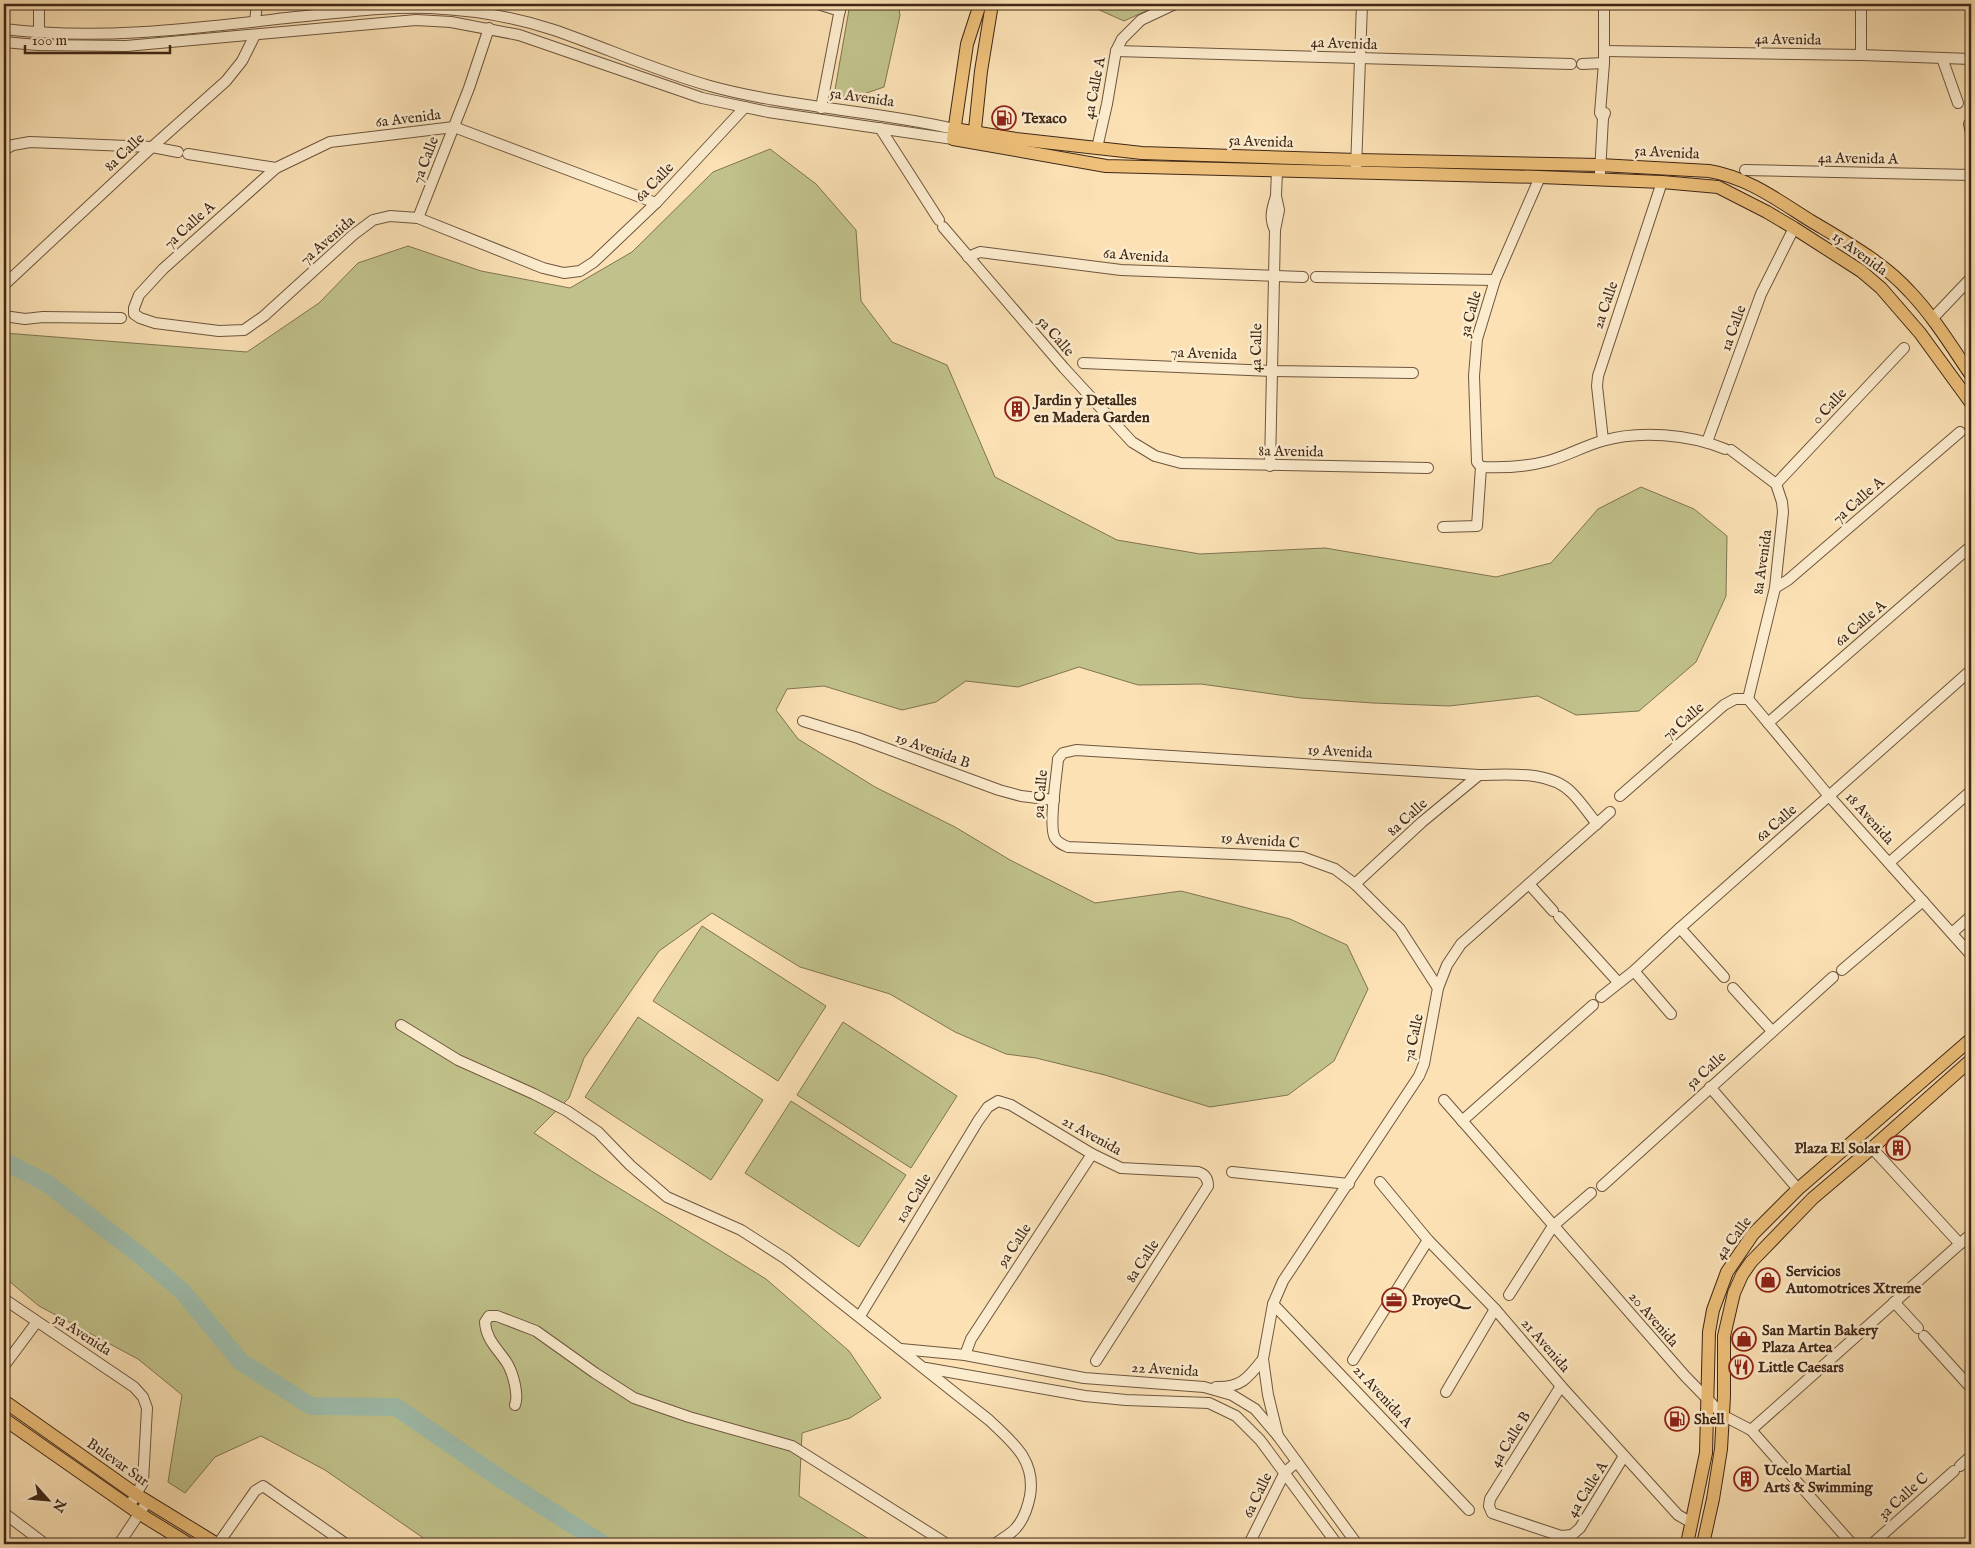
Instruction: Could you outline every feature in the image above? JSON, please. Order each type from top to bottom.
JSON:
[{"type":"main road","points":[[954,134],[967,44],[980,4]]},
{"type":"main road","points":[[974,138],[981,71],[992,4]]},
{"type":"main road","name":"5a Avenida","points":[[974,138],[982,132],[1016,139],[1142,153],[1540,177],[1662,182],[1718,187]]},
{"type":"main road","name":"5a Avenida","points":[[954,134],[1106,166],[1277,170],[1356,166],[1600,164],[1709,171],[1727,174]]},
{"type":"main road","name":"15 Avenida","points":[[1727,174],[1752,185],[1860,251],[1894,275],[1932,319],[1971,375]]},
{"type":"main road","name":"15 Avenida","points":[[1718,187],[1794,228],[1861,271],[1881,288],[1920,333],[1971,403]]},
{"type":"main road","name":"4a Calle","points":[[1687,1544],[1706,1453],[1709,1332],[1713,1310],[1727,1272],[1753,1234],[1798,1189],[1971,1039]]},
{"type":"main road","name":"4a Calle","points":[[1703,1544],[1717,1474],[1724,1416],[1724,1336],[1734,1293],[1742,1275],[1751,1262],[1813,1198],[1971,1060]]},
{"type":"main road","name":"Bulevar Sur","points":[[4,1401],[142,1499],[217,1544]]},
{"type":"main road","name":"Bulevar Sur","points":[[4,1419],[134,1510],[189,1544]]},
{"type":"street","points":[[39,32],[40,4]]},
{"type":"street","points":[[255,21],[257,4]]},
{"type":"street","points":[[493,15],[495,4]]},
{"type":"street","points":[[818,4],[840,8],[822,108]]},
{"type":"street","name":"4a Calle A","points":[[1097,148],[1116,51],[1122,39],[1141,20],[1175,4]]},
{"type":"street","points":[[1356,166],[1362,4]]},
{"type":"street","points":[[1600,180],[1605,104],[1603,92],[1604,4]]},
{"type":"street","points":[[1860,55],[1861,4]]},
{"type":"street","points":[[430,8],[430,20]]},
{"type":"street","name":"5a Avenida","points":[[4,29],[106,34],[201,27],[383,9],[430,8],[493,15],[555,30],[696,82],[954,134]]},
{"type":"street","name":"5a Avenida","points":[[4,42],[90,47],[126,46],[430,20],[489,28],[555,46],[694,96],[745,107],[880,128],[954,134]]},
{"type":"street","points":[[201,27],[201,41]]},
{"type":"street","name":"7a Calle","points":[[418,218],[454,128],[489,28]]},
{"type":"street","name":"8a Calle","points":[[4,284],[226,81],[242,61],[255,35]]},
{"type":"street","name":"4a Avenida","points":[[1116,51],[1571,64]]},
{"type":"street","name":"4a Avenida","points":[[1604,51],[1860,55],[1971,59]]},
{"type":"street","points":[[1942,58],[1958,103]]},
{"type":"street","points":[[1582,64],[1604,63]]},
{"type":"street","points":[[694,96],[696,82]]},
{"type":"street","name":"6a Calle","points":[[580,271],[594,262],[656,204],[745,107]]},
{"type":"street","name":"6a Avenida","points":[[276,168],[330,142],[454,128],[656,204]]},
{"type":"street","name":"5a Calle","points":[[880,128],[941,224],[968,257],[1064,368],[1132,442],[1155,456]]},
{"type":"street","points":[[8,148],[30,142],[152,147],[276,168]]},
{"type":"street","name":"7a Calle A","points":[[134,314],[134,308],[139,295],[162,268],[276,168]]},
{"type":"street","name":"4a Calle","points":[[1270,466],[1275,230],[1271,222],[1276,196],[1277,170]]},
{"type":"street","name":"4a Avenida A","points":[[1745,170],[1971,175]]},
{"type":"street","name":"3a Calle","points":[[1443,527],[1477,526],[1480,466],[1477,462],[1474,376],[1477,339],[1495,280],[1540,177]]},
{"type":"street","name":"2a Calle","points":[[1603,440],[1597,386],[1599,371],[1662,182]]},
{"type":"street","name":"7a Avenida","points":[[134,314],[155,323],[219,331],[244,330],[264,316],[353,235],[373,220],[390,216],[418,218],[543,268],[564,273],[580,271]]},
{"type":"street","name":"1a Calle","points":[[1707,442],[1761,294],[1794,228]]},
{"type":"street","name":"6a Avenida","points":[[968,257],[980,252],[1121,270],[1303,276]]},
{"type":"street","points":[[1316,277],[1495,280]]},
{"type":"street","points":[[1932,319],[1971,278]]},
{"type":"street","points":[[4,316],[25,319],[43,317],[121,318]]},
{"type":"street","name":"0 Calle","points":[[1776,484],[1904,348]]},
{"type":"street","name":"7a Avenida","points":[[1083,363],[1272,371],[1413,373]]},
{"type":"street","name":"7a Calle A","points":[[1775,588],[1788,580],[1960,432]]},
{"type":"street","points":[[1480,466],[1501,468],[1525,466],[1550,461],[1603,440],[1644,434],[1707,442],[1728,449],[1776,484]]},
{"type":"street","name":"8a Avenida","points":[[1155,456],[1181,463],[1428,468]]},
{"type":"street","name":"8a Avenida","points":[[1748,699],[1775,588],[1783,512],[1776,484]]},
{"type":"street","name":"6a Calle A","points":[[1768,722],[1971,546]]},
{"type":"street","name":"6a Calle","points":[[1462,1121],[1618,982],[1634,971],[1971,670]]},
{"type":"street","name":"7a Calle","points":[[1620,796],[1724,705],[1735,699],[1748,699]]},
{"type":"street","name":"18 Avenida","points":[[1748,699],[1829,796],[1890,862],[1971,955]]},
{"type":"street","name":"19 Avenida B","points":[[803,722],[858,738],[999,790],[1021,796],[1054,800]]},
{"type":"street","name":"19 Avenida","points":[[1064,753],[1076,750],[1098,751],[1537,776],[1559,783],[1572,792],[1597,824]]},
{"type":"street","name":"9a Calle","points":[[1055,839],[1052,824],[1058,759],[1064,753]]},
{"type":"street","name":"8a Calle","points":[[1355,884],[1422,822],[1480,774]]},
{"type":"street","points":[[1890,862],[1971,792]]},
{"type":"street","name":"7a Calle","points":[[1278,1436],[1268,1395],[1263,1359],[1273,1304],[1283,1281],[1419,1076],[1424,1064],[1438,988],[1447,965],[1461,944],[1610,812]]},
{"type":"street","name":"19 Avenida C","points":[[1055,839],[1068,847],[1302,857],[1335,869],[1355,884],[1400,929],[1438,988]]},
{"type":"street","points":[[1529,884],[1618,982]]},
{"type":"street","points":[[1842,970],[1923,901]]},
{"type":"street","points":[[1952,933],[1971,916]]},
{"type":"street","points":[[1680,928],[1724,978]]},
{"type":"street","points":[[1634,971],[1671,1014]]},
{"type":"street","name":"5a Calle","points":[[1602,1186],[1832,977]]},
{"type":"street","points":[[1733,988],[1772,1032]]},
{"type":"street","points":[[401,1025],[458,1060],[567,1110],[598,1132],[630,1165],[667,1196],[741,1230],[786,1259],[989,1420],[1010,1440],[1027,1462],[1032,1482],[1028,1505],[1016,1528],[995,1544]]},
{"type":"street","points":[[1710,1087],[1798,1189]]},
{"type":"street","name":"20 Avenida","points":[[1444,1100],[1685,1376],[1724,1416],[1751,1430],[1852,1544]]},
{"type":"street","name":"10a Calle","points":[[860,1316],[978,1121],[988,1107],[998,1101]]},
{"type":"street","name":"21 Avenida","points":[[998,1101],[1011,1105],[1092,1154],[1121,1168],[1198,1172],[1206,1177]]},
{"type":"street","points":[[1872,1148],[1960,1244]]},
{"type":"street","name":"9a Calle","points":[[965,1354],[971,1339],[1092,1154]]},
{"type":"street","points":[[1232,1172],[1349,1184]]},
{"type":"street","name":"8a Calle","points":[[1096,1360],[1208,1186],[1206,1177]]},
{"type":"street","name":"21 Avenida","points":[[1380,1182],[1428,1240],[1495,1309],[1624,1456],[1678,1515],[1692,1523]]},
{"type":"street","points":[[1509,1296],[1553,1226],[1591,1193]]},
{"type":"street","points":[[1751,1430],[1971,1234]]},
{"type":"street","points":[[1353,1360],[1428,1240]]},
{"type":"street","name":"5a Avenida","points":[[4,1299],[36,1323],[134,1387],[143,1397],[147,1408],[142,1499]]},
{"type":"street","points":[[1894,1302],[1971,1388]]},
{"type":"street","name":"21 Avenida A","points":[[1273,1304],[1469,1510]]},
{"type":"street","points":[[1446,1392],[1495,1309]]},
{"type":"street","points":[[515,1405],[516,1392],[509,1366],[486,1333],[485,1322],[489,1316],[497,1316],[536,1331],[634,1398],[689,1417],[792,1446],[948,1544]]},
{"type":"street","points":[[4,1366],[36,1323]]},
{"type":"street","name":"22 Avenida","points":[[900,1349],[965,1354],[1084,1378],[1204,1387],[1232,1396],[1255,1409],[1278,1436],[1357,1544]]},
{"type":"street","name":"7a Calle","points":[[1204,1387],[1230,1387],[1247,1379],[1263,1359]]},
{"type":"street","name":"22 Avenida","points":[[925,1368],[1085,1396],[1126,1400],[1209,1403],[1236,1416],[1260,1440],[1337,1544]]},
{"type":"street","points":[[1084,1378],[1085,1396]]},
{"type":"street","name":"4a Calle B","points":[[1561,1386],[1490,1499],[1489,1508],[1497,1515],[1561,1536],[1572,1535]]},
{"type":"street","name":"4a Calle A","points":[[1572,1535],[1580,1528],[1624,1456]]},
{"type":"street","name":"3a Calle C","points":[[1872,1544],[1971,1456]]},
{"type":"street","name":"6a Calle","points":[[1249,1544],[1285,1472],[1297,1462]]},
{"type":"street","points":[[217,1544],[255,1491],[263,1486],[346,1544]]},
{"type":"street","points":[[119,1544],[134,1510],[142,1499]]},
{"type":"street","points":[[4,1513],[39,1542]]},
{"type":"green space","points":[[850,4],[898,4],[900,15],[884,87],[852,98],[834,95]]},
{"type":"green space","points":[[1086,4],[1161,4],[1124,21]]},
{"type":"green space","points":[[770,149],[816,184],[856,230],[861,301],[892,342],[947,365],[995,477],[1117,540],[1200,554],[1325,548],[1496,577],[1551,563],[1598,509],[1641,487],[1694,509],[1727,536],[1726,596],[1696,662],[1639,711],[1576,715],[1538,696],[1449,706],[1301,698],[1201,684],[1138,685],[1079,667],[1018,687],[966,681],[936,702],[902,710],[824,686],[787,689],[776,710],[798,739],[875,787],[955,827],[1010,860],[1095,903],[1181,891],[1290,919],[1347,945],[1368,989],[1334,1061],[1288,1095],[1210,1107],[1105,1075],[1036,1058],[1006,1054],[955,1032],[890,994],[800,967],[712,913],[659,951],[584,1058],[569,1098],[534,1133],[593,1172],[766,1279],[849,1351],[881,1398],[850,1418],[802,1433],[799,1496],[877,1544],[432,1544],[325,1470],[261,1436],[215,1457],[185,1493],[168,1482],[182,1395],[138,1359],[39,1306],[4,1277],[4,333],[247,352],[319,303],[358,263],[408,246],[481,271],[570,288],[632,252],[713,172]]},
{"type":"green space","points":[[702,926],[826,1006],[778,1081],[653,1001]]},
{"type":"green space","points":[[638,1017],[763,1100],[711,1180],[585,1097]]},
{"type":"green space","points":[[843,1022],[957,1096],[911,1168],[797,1095]]},
{"type":"green space","points":[[791,1101],[906,1175],[859,1247],[745,1173]]},
{"type":"green space","points":[[1045,1540],[1114,1541],[1116,1544],[1038,1544]]},
{"type":"waterway","points":[[4,1161],[48,1184],[142,1257],[182,1291],[241,1362],[311,1406],[396,1407],[507,1483],[603,1544]]},
{"type":"place","name":"Texaco","points":[[1004,118]]},
{"type":"place","name":"Jardin y Detalles en Madera Garden","points":[[1017,409]]},
{"type":"place","name":"Plaza El Solar","points":[[1898,1148]]},
{"type":"place","name":"Servicios Automotrices Xtreme","points":[[1768,1280]]},
{"type":"place","name":"ProyeQ","points":[[1394,1300]]},
{"type":"place","name":"San Martin Bakery Plaza Artea","points":[[1744,1339]]},
{"type":"place","name":"Little Caesars","points":[[1741,1367]]},
{"type":"place","name":"Shell","points":[[1677,1419]]},
{"type":"place","name":"Ucelo Martial Arts & Swimming","points":[[1746,1479]]}]
